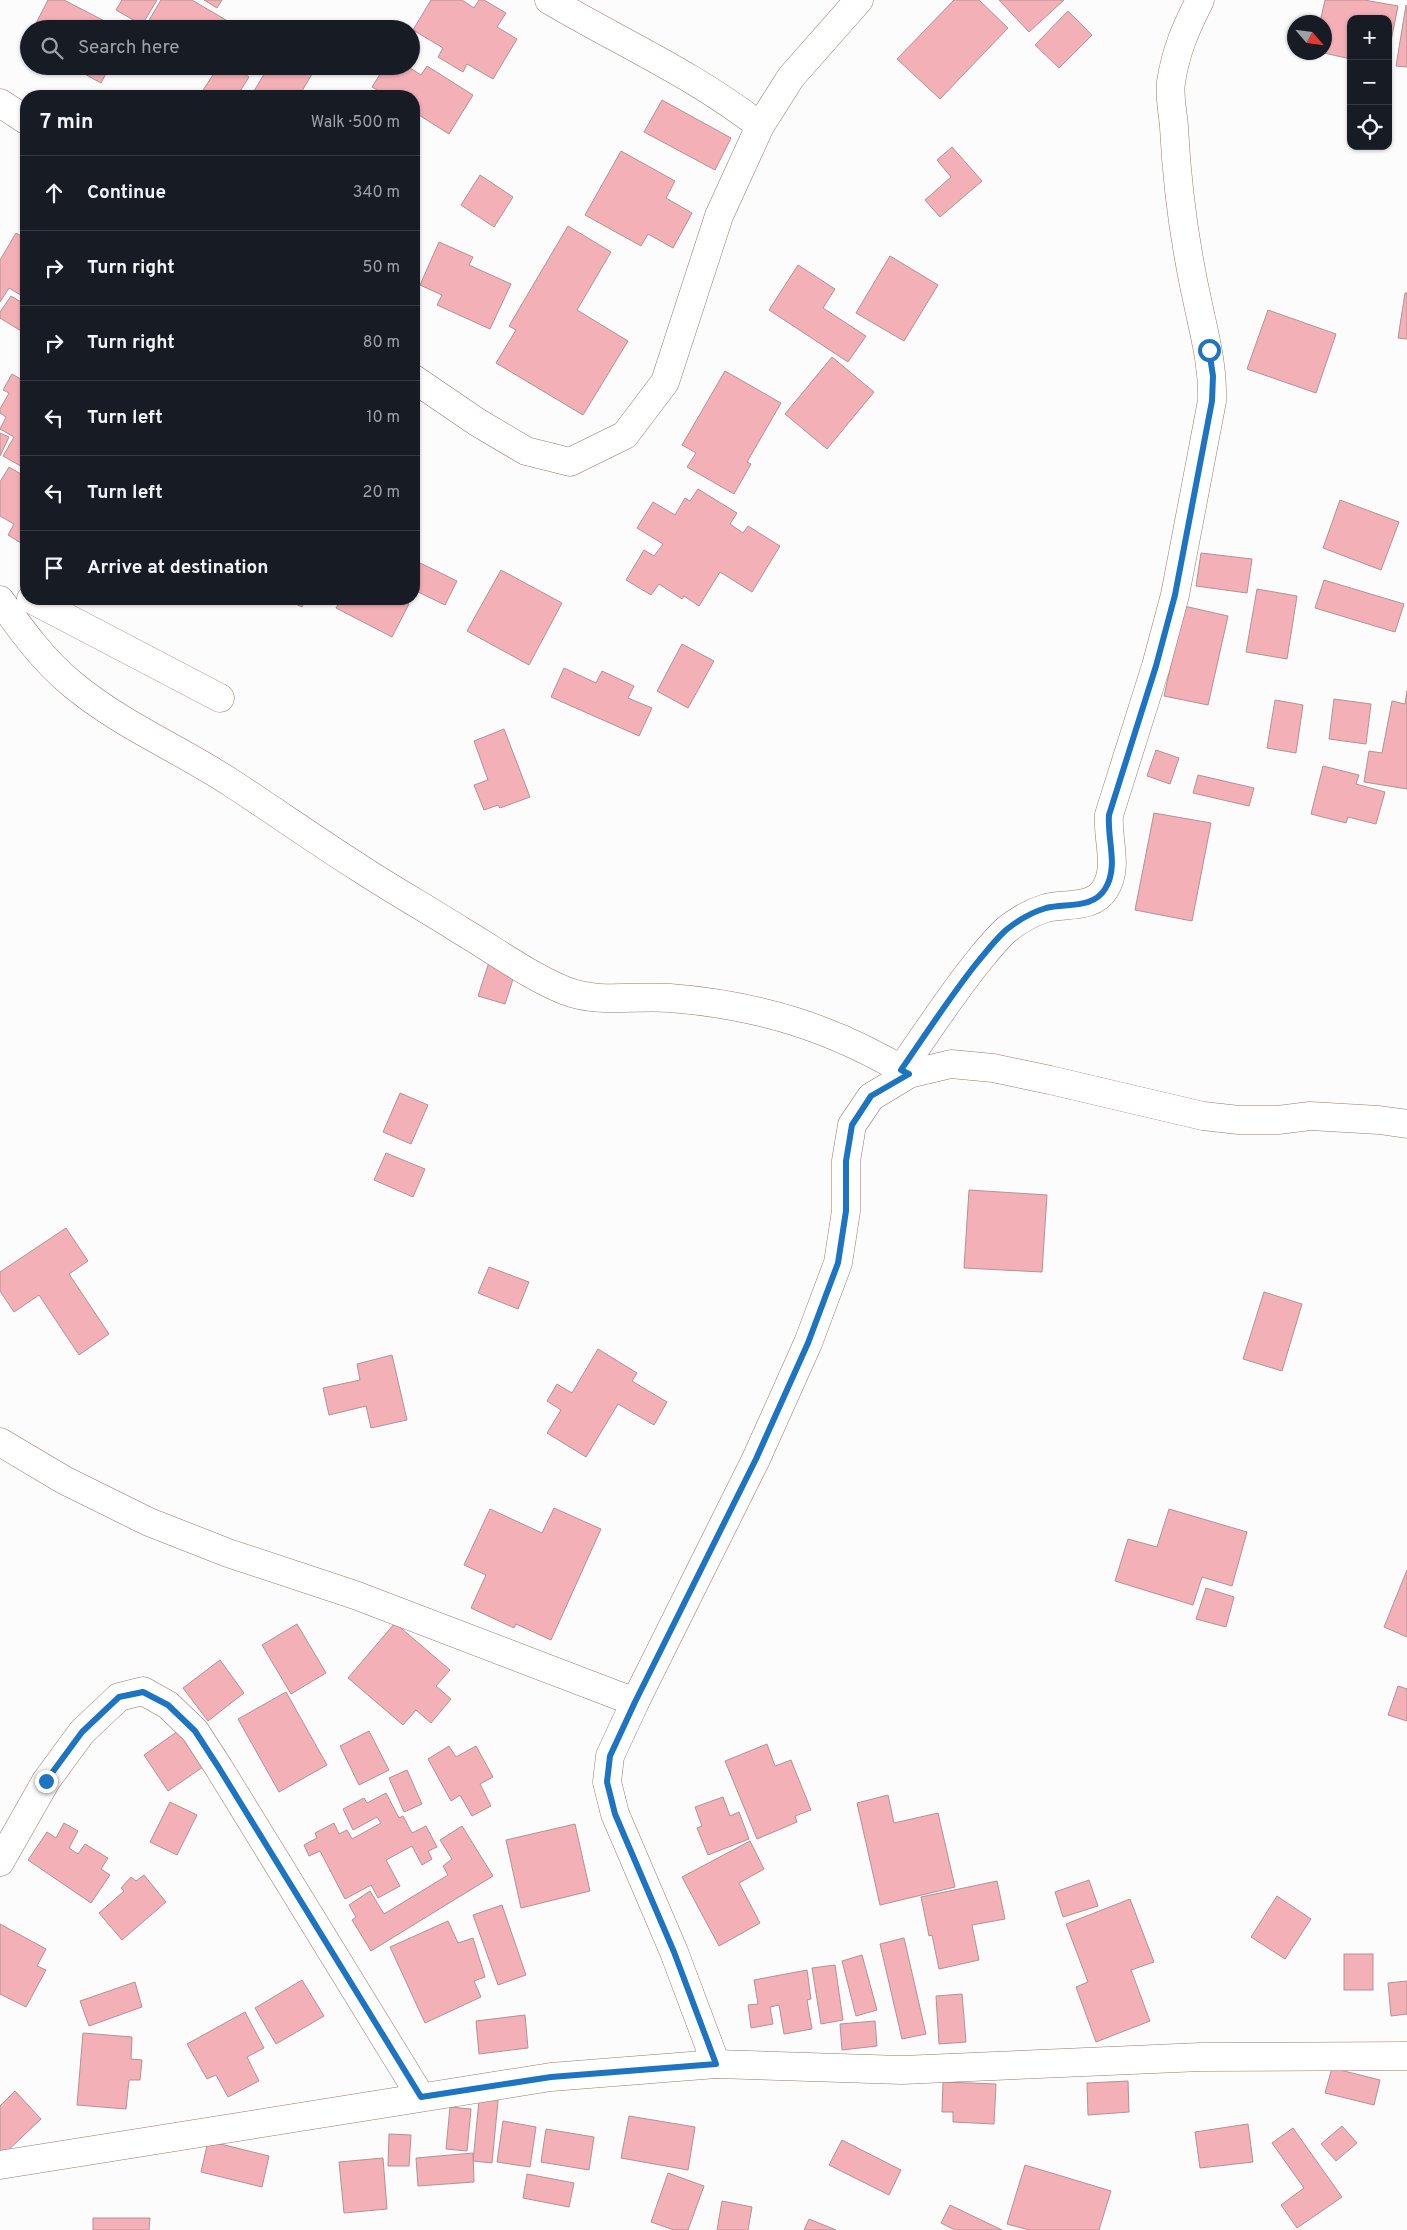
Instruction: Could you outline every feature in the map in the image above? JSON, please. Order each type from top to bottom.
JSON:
[{"type":"street","points":[[550,0],[703,86],[731,103],[760,126]]},
{"type":"street","points":[[420,383],[477,422],[526,451],[570,462],[625,436],[665,382],[719,216],[760,126],[790,77],[859,0]]},
{"type":"street","points":[[716,2064],[674,1952],[615,1814],[607,1782],[610,1756],[756,1459],[818,1316],[838,1263],[846,1211],[846,1161],[852,1125],[871,1096],[905,1072],[962,981],[1006,930],[1028,916],[1046,908],[1091,902],[1105,890],[1112,873],[1111,851],[1107,832],[1109,815],[1153,675],[1175,595],[1212,401],[1213,376],[1209,350],[1198,303],[1183,220],[1175,151],[1171,83],[1182,34],[1200,0]]},
{"type":"street","points":[[0,103],[20,116]]},
{"type":"street","points":[[0,582],[20,593]]},
{"type":"street","points":[[0,600],[44,659],[73,685],[110,712],[146,735],[231,783],[363,871],[525,969],[566,991],[602,999],[654,996],[712,1002],[759,1012],[831,1033],[874,1053],[905,1072],[951,1064],[993,1068],[1203,1116],[1259,1120],[1310,1116],[1379,1120],[1407,1124]]},
{"type":"street","points":[[42,605],[220,698]]},
{"type":"street","points":[[0,1442],[64,1480],[149,1522],[228,1553],[364,1598],[635,1702]]},
{"type":"street","points":[[0,1862],[46,1781],[82,1732],[119,1697],[143,1692],[168,1705],[195,1731],[219,1768],[421,2097]]},
{"type":"street","points":[[0,2165],[551,2077],[716,2064],[902,2070],[1201,2056],[1407,2056]]},
{"type":"building","points":[[48,0],[64,0],[103,20],[38,20]]},
{"type":"building","points":[[122,0],[157,0],[145,20],[133,20],[116,10]]},
{"type":"building","points":[[161,0],[192,0],[226,20],[149,20]]},
{"type":"building","points":[[204,0],[222,0],[217,8]]},
{"type":"building","points":[[431,0],[462,0],[474,8],[479,0],[484,0],[506,13],[497,27],[517,39],[493,79],[467,64],[463,72],[438,57],[443,48],[420,34],[419,20]]},
{"type":"building","points":[[954,0],[979,0],[1008,28],[940,99],[897,59]]},
{"type":"building","points":[[999,0],[1064,0],[1029,32]]},
{"type":"building","points":[[1325,0],[1364,0],[1398,6],[1392,36],[1392,15],[1347,15],[1347,58],[1332,55],[1332,15],[1322,15]]},
{"type":"building","points":[[1407,6],[1407,67],[1396,66]]},
{"type":"building","points":[[1068,11],[1092,35],[1059,68],[1035,45]]},
{"type":"building","points":[[427,66],[473,95],[449,134],[420,116],[420,90],[377,90],[372,87],[379,75],[421,75]]},
{"type":"building","points":[[86,75],[105,75],[101,83]]},
{"type":"building","points":[[213,75],[246,75],[249,77],[241,90],[203,90]]},
{"type":"building","points":[[264,75],[311,75],[303,90],[255,90]]},
{"type":"building","points":[[662,100],[731,138],[715,170],[644,132]]},
{"type":"building","points":[[952,147],[982,181],[940,217],[925,200],[951,177],[937,160]]},
{"type":"building","points":[[621,151],[675,181],[666,198],[692,213],[673,248],[648,234],[641,246],[585,215]]},
{"type":"building","points":[[480,175],[513,197],[494,227],[461,205]]},
{"type":"building","points":[[568,226],[611,252],[577,310],[628,341],[583,415],[496,363],[516,330],[509,326]]},
{"type":"building","points":[[16,233],[20,235],[20,295],[9,288],[0,302],[0,260]]},
{"type":"building","points":[[439,242],[473,257],[469,265],[511,284],[490,329],[437,305],[442,295],[420,285]]},
{"type":"building","points":[[890,256],[938,285],[904,341],[856,313]]},
{"type":"building","points":[[798,265],[835,289],[823,308],[866,336],[848,362],[769,310]]},
{"type":"building","points":[[1405,293],[1407,293],[1407,339],[1398,338]]},
{"type":"building","points":[[11,296],[20,301],[20,330],[0,318],[0,312]]},
{"type":"building","points":[[1268,310],[1336,334],[1316,393],[1247,369]]},
{"type":"building","points":[[832,357],[874,392],[827,449],[785,414]]},
{"type":"building","points":[[725,371],[781,403],[747,462],[751,464],[734,494],[687,467],[696,453],[682,445]]},
{"type":"building","points":[[12,374],[20,379],[20,466],[3,456],[14,437],[0,429],[6,417],[0,413],[0,409],[9,393],[3,390]]},
{"type":"building","points":[[0,433],[9,437],[0,456]]},
{"type":"building","points":[[9,467],[20,473],[20,542],[8,535],[14,524],[0,516],[0,482]]},
{"type":"building","points":[[698,489],[737,513],[730,524],[743,533],[748,526],[780,546],[752,592],[720,572],[699,606],[684,596],[682,599],[659,584],[651,595],[626,580],[644,550],[654,556],[663,544],[637,528],[653,502],[675,515],[685,498],[690,501]]},
{"type":"building","points":[[1340,500],[1399,522],[1381,570],[1323,548]]},
{"type":"building","points":[[1201,553],[1252,559],[1247,593],[1196,586]]},
{"type":"building","points":[[420,563],[457,581],[445,605],[420,593]]},
{"type":"building","points":[[501,570],[562,603],[529,665],[467,631]]},
{"type":"building","points":[[1324,580],[1404,604],[1395,632],[1315,608]]},
{"type":"building","points":[[1257,589],[1297,596],[1287,659],[1246,652]]},
{"type":"building","points":[[338,605],[408,605],[392,637],[336,608]]},
{"type":"building","points":[[1184,606],[1228,616],[1208,705],[1164,696]]},
{"type":"building","points":[[682,644],[714,661],[688,708],[657,691]]},
{"type":"building","points":[[564,668],[596,683],[602,671],[634,686],[628,698],[652,708],[639,736],[551,697]]},
{"type":"building","points":[[1407,691],[1407,789],[1364,782],[1369,751],[1382,753],[1392,701],[1405,704]]},
{"type":"building","points":[[1334,699],[1371,704],[1366,744],[1329,739]]},
{"type":"building","points":[[1275,700],[1303,705],[1296,753],[1267,748]]},
{"type":"building","points":[[504,729],[530,797],[500,808],[498,805],[484,810],[474,785],[488,780],[474,741]]},
{"type":"building","points":[[1156,750],[1179,758],[1170,784],[1147,776]]},
{"type":"building","points":[[1323,766],[1359,775],[1356,784],[1385,792],[1376,824],[1348,817],[1346,823],[1311,814]]},
{"type":"building","points":[[1198,775],[1254,788],[1249,806],[1193,793]]},
{"type":"building","points":[[1154,813],[1211,823],[1192,921],[1135,910]]},
{"type":"building","points":[[490,959],[517,967],[505,1004],[478,996]]},
{"type":"building","points":[[400,1093],[428,1105],[411,1144],[383,1132]]},
{"type":"building","points":[[386,1153],[425,1169],[413,1197],[374,1180]]},
{"type":"building","points":[[969,1190],[1047,1195],[1042,1272],[964,1268]]},
{"type":"building","points":[[66,1228],[88,1261],[69,1274],[109,1334],[79,1355],[39,1295],[14,1312],[0,1291],[0,1272]]},
{"type":"building","points":[[489,1267],[529,1282],[518,1309],[478,1293]]},
{"type":"building","points":[[1264,1292],[1302,1304],[1282,1371],[1243,1359]]},
{"type":"building","points":[[598,1349],[637,1373],[632,1381],[667,1402],[654,1425],[618,1404],[586,1457],[547,1433],[561,1410],[547,1401],[557,1384],[572,1393]]},
{"type":"building","points":[[392,1355],[407,1420],[371,1428],[366,1406],[329,1415],[323,1388],[360,1380],[357,1364]]},
{"type":"building","points":[[554,1508],[601,1529],[551,1640],[516,1624],[514,1628],[471,1608],[486,1575],[464,1565],[490,1509],[542,1533]]},
{"type":"building","points":[[1169,1509],[1247,1532],[1232,1586],[1202,1577],[1193,1605],[1115,1581],[1128,1539],[1157,1547]]},
{"type":"building","points":[[1407,1570],[1407,1637],[1384,1627]]},
{"type":"building","points":[[1206,1588],[1234,1597],[1226,1627],[1196,1619]]},
{"type":"building","points":[[395,1623],[450,1670],[436,1686],[451,1699],[431,1723],[416,1710],[403,1725],[348,1678]]},
{"type":"building","points":[[297,1624],[326,1673],[291,1694],[262,1645]]},
{"type":"building","points":[[220,1660],[244,1693],[208,1721],[183,1688]]},
{"type":"building","points":[[1398,1686],[1407,1689],[1407,1721],[1388,1715]]},
{"type":"building","points":[[286,1692],[327,1765],[279,1792],[238,1719]]},
{"type":"building","points":[[178,1731],[203,1767],[168,1791],[144,1755]]},
{"type":"building","points":[[369,1731],[389,1770],[359,1785],[340,1746]]},
{"type":"building","points":[[767,1744],[775,1766],[791,1760],[811,1810],[795,1816],[797,1822],[757,1839],[725,1761]]},
{"type":"building","points":[[449,1746],[456,1757],[476,1746],[493,1777],[480,1784],[491,1806],[472,1816],[460,1795],[451,1801],[428,1759]]},
{"type":"building","points":[[407,1770],[422,1804],[404,1812],[389,1778]]},
{"type":"building","points":[[386,1793],[399,1818],[403,1816],[412,1833],[426,1826],[437,1847],[428,1851],[432,1859],[422,1865],[412,1846],[386,1860],[400,1886],[378,1898],[371,1885],[345,1899],[320,1851],[309,1856],[304,1845],[317,1838],[315,1833],[334,1823],[339,1834],[347,1830],[352,1839],[381,1823],[377,1817],[353,1830],[343,1809],[364,1798],[367,1803]]},
{"type":"building","points":[[888,1795],[894,1823],[938,1813],[955,1887],[880,1905],[857,1803]]},
{"type":"building","points":[[723,1797],[730,1816],[739,1812],[749,1839],[708,1855],[697,1828],[702,1826],[695,1807]]},
{"type":"building","points":[[170,1802],[197,1815],[177,1855],[150,1842]]},
{"type":"building","points":[[64,1823],[78,1831],[69,1848],[78,1854],[85,1844],[108,1858],[101,1869],[110,1875],[91,1903],[28,1860],[47,1832],[56,1838]]},
{"type":"building","points":[[575,1824],[590,1891],[521,1908],[506,1840]]},
{"type":"building","points":[[462,1826],[493,1876],[371,1951],[352,1920],[356,1917],[349,1905],[370,1891],[384,1914],[448,1875],[443,1866],[452,1859],[440,1840]]},
{"type":"building","points":[[750,1841],[764,1869],[739,1883],[760,1923],[719,1946],[682,1877]]},
{"type":"building","points":[[144,1875],[166,1902],[122,1940],[99,1913],[124,1891],[121,1888],[131,1877],[136,1881]]},
{"type":"building","points":[[1089,1880],[1098,1906],[1063,1917],[1055,1892]]},
{"type":"building","points":[[997,1881],[1005,1919],[972,1925],[979,1960],[939,1969],[932,1935],[929,1936],[921,1897]]},
{"type":"building","points":[[1277,1896],[1311,1919],[1285,1959],[1251,1937]]},
{"type":"building","points":[[1130,1899],[1154,1962],[1131,1970],[1150,2021],[1096,2042],[1076,1987],[1088,1982],[1066,1924]]},
{"type":"building","points":[[502,1905],[526,1975],[498,1985],[473,1915]]},
{"type":"building","points":[[448,1921],[458,1943],[473,1938],[485,1977],[474,1981],[481,1997],[425,2023],[390,1947]]},
{"type":"building","points":[[0,1924],[46,1949],[37,1966],[46,1970],[26,2007],[0,1994]]},
{"type":"building","points":[[904,1938],[926,2034],[902,2039],[880,1944]]},
{"type":"building","points":[[1344,1954],[1373,1954],[1373,1990],[1344,1990]]},
{"type":"building","points":[[862,1955],[877,2010],[856,2016],[842,1961]]},
{"type":"building","points":[[835,1965],[843,2020],[821,2024],[812,1968]]},
{"type":"building","points":[[807,1970],[811,1999],[807,2000],[812,2029],[784,2034],[779,2005],[770,2007],[773,2024],[751,2028],[748,2005],[758,2004],[754,1980]]},
{"type":"building","points":[[302,1980],[324,2016],[276,2044],[255,2008]]},
{"type":"building","points":[[1407,1981],[1407,2014],[1391,2016],[1388,1983]]},
{"type":"building","points":[[135,1982],[142,2007],[89,2026],[80,2001]]},
{"type":"building","points":[[962,1994],[966,2042],[939,2044],[936,1996]]},
{"type":"building","points":[[245,2012],[264,2048],[247,2057],[259,2081],[228,2097],[216,2075],[207,2079],[187,2044]]},
{"type":"building","points":[[525,2015],[528,2048],[479,2054],[476,2021]]},
{"type":"building","points":[[875,2021],[877,2046],[842,2050],[840,2024]]},
{"type":"building","points":[[83,2033],[132,2037],[131,2059],[142,2060],[140,2080],[129,2080],[126,2109],[77,2105]]},
{"type":"building","points":[[1332,2068],[1380,2080],[1374,2105],[1325,2093]]},
{"type":"building","points":[[1128,2081],[1129,2112],[1088,2115],[1087,2083]]},
{"type":"building","points":[[943,2082],[996,2084],[994,2124],[953,2122],[953,2112],[942,2112]]},
{"type":"building","points":[[480,2090],[499,2091],[492,2163],[473,2161]]},
{"type":"building","points":[[15,2091],[41,2119],[2,2156],[0,2154],[0,2106]]},
{"type":"building","points":[[450,2107],[471,2109],[467,2151],[446,2149]]},
{"type":"building","points":[[629,2116],[695,2127],[688,2170],[621,2158]]},
{"type":"building","points":[[503,2121],[536,2127],[530,2167],[497,2162]]},
{"type":"building","points":[[1248,2124],[1253,2162],[1200,2168],[1195,2132]]},
{"type":"building","points":[[1342,2126],[1357,2143],[1336,2161],[1321,2144]]},
{"type":"building","points":[[1293,2128],[1342,2197],[1297,2228],[1281,2205],[1304,2188],[1272,2143]]},
{"type":"building","points":[[546,2129],[594,2137],[589,2170],[541,2162]]},
{"type":"building","points":[[389,2134],[411,2135],[409,2166],[388,2166]]},
{"type":"building","points":[[842,2140],[901,2170],[889,2195],[829,2165]]},
{"type":"building","points":[[208,2141],[269,2156],[262,2187],[201,2172]]},
{"type":"building","points":[[473,2153],[474,2182],[418,2186],[416,2158]]},
{"type":"building","points":[[383,2158],[387,2209],[344,2213],[339,2162]]},
{"type":"building","points":[[1025,2165],[1111,2191],[1099,2230],[1029,2230],[1007,2224]]},
{"type":"building","points":[[668,2173],[704,2186],[688,2230],[674,2230],[651,2222]]},
{"type":"building","points":[[527,2174],[574,2183],[569,2207],[523,2198]]},
{"type":"building","points":[[722,2201],[752,2207],[748,2230],[717,2230]]},
{"type":"building","points":[[950,2205],[1002,2230],[955,2230],[941,2223]]},
{"type":"building","points":[[93,2218],[150,2218],[149,2230],[93,2230]]},
{"type":"building","points":[[809,2219],[836,2230],[804,2230]]},
{"type":"route","points":[[46,1781],[82,1732],[119,1697],[143,1692],[168,1705],[195,1731],[219,1768],[293,1892],[421,2097],[551,2077],[716,2064],[674,1952],[615,1814],[607,1782],[610,1756],[756,1459],[808,1343],[838,1263],[846,1211],[846,1161],[852,1125],[871,1096],[909,1074],[901,1070],[962,981],[1006,930],[1028,916],[1046,908],[1091,902],[1105,890],[1112,873],[1111,851],[1107,832],[1109,815],[1156,666],[1175,595],[1192,499],[1201,465],[1212,401],[1213,376],[1209,350]]}]
